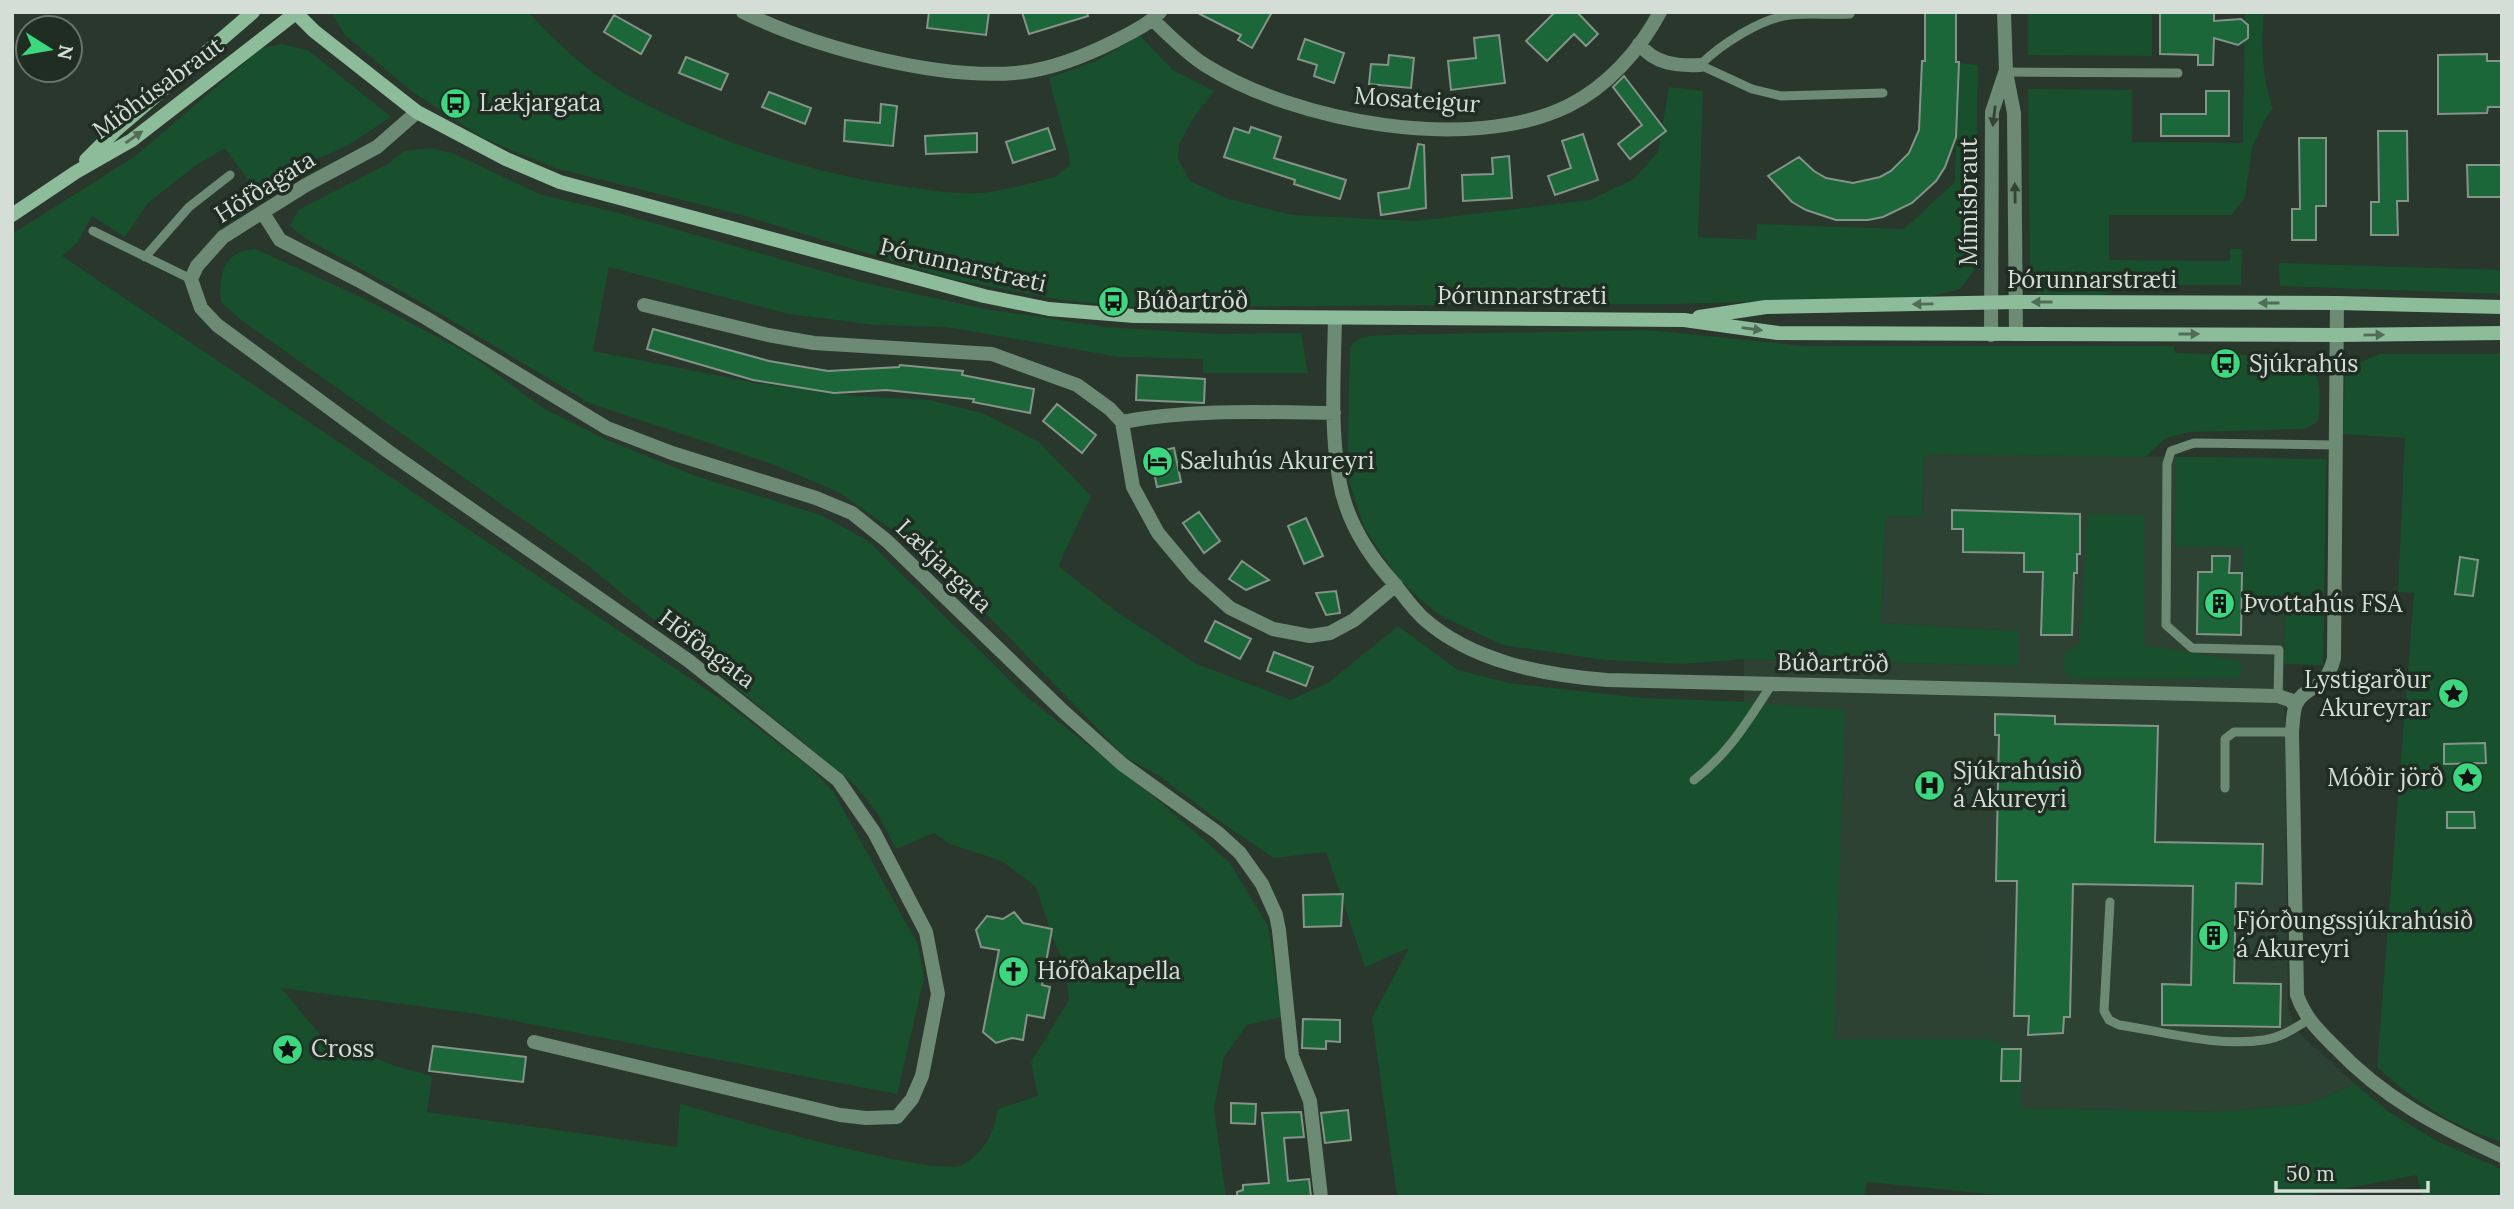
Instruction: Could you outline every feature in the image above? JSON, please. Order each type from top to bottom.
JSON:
[{"type":"street","name":"Miðhúsabraut","points":[[76,172],[116,130],[253,12]]},
{"type":"street","points":[[743,12],[825,43],[914,66],[988,75],[1026,72],[1063,63],[1103,47],[1157,16]]},
{"type":"street","name":"Mosateigur","points":[[1157,16],[1204,64],[1301,108],[1357,122],[1445,129],[1492,128],[1530,120],[1569,105],[1600,85],[1626,62],[1660,12]]},
{"type":"street","name":"Mímisbraut","points":[[2004,12],[2006,72],[2014,113],[2016,334]]},
{"type":"street","name":"Miðhúsabraut","points":[[12,215],[76,172],[132,140],[296,13]]},
{"type":"street","name":"Þórunnarstræti","points":[[296,13],[314,31],[417,112],[506,159],[560,181],[984,296],[1049,309],[1134,316],[1684,320],[1778,333],[2502,333]]},
{"type":"street","points":[[1639,44],[1646,53],[1675,66],[1700,65]]},
{"type":"street","name":"Mímisbraut","points":[[1991,335],[1992,113],[2006,72]]},
{"type":"street","name":"Höfðagata","points":[[417,112],[377,147],[306,184],[223,237],[197,266],[191,279],[201,307],[216,325],[390,452],[689,661],[838,780],[874,832],[926,932],[938,993],[922,1076],[912,1099],[897,1117],[840,1115],[534,1042]]},
{"type":"street","name":"Lækjargata","points":[[263,213],[280,240],[426,318],[607,428],[672,453],[816,498],[852,513],[887,541],[1064,712],[1122,764],[1217,833],[1240,853],[1262,884],[1276,915],[1283,947],[1292,1056],[1310,1101],[1321,1197]]},
{"type":"street","name":"Þórunnarstræti","points":[[1684,320],[1766,307],[2016,302],[2337,303],[2502,307]]},
{"type":"street","points":[[2337,303],[2334,658],[2326,678],[2317,688],[2302,696],[2295,705],[2292,732],[2297,995],[2308,1020],[2360,1073],[2392,1098],[2439,1127],[2502,1156]]},
{"type":"street","points":[[644,305],[768,335],[814,343],[992,354],[1077,385],[1110,409],[1122,422],[1133,487],[1158,533],[1194,576],[1230,608],[1273,629],[1310,636],[1330,633],[1354,620],[1396,585]]},
{"type":"street","name":"Búðartröð","points":[[1335,318],[1334,413],[1339,480],[1350,521],[1377,565],[1423,617],[1478,652],[1567,677],[1607,680],[2278,696],[2295,705]]},
{"type":"street","points":[[1122,422],[1173,416],[1273,412],[1334,413]]},
{"type":"lane","points":[[1850,14],[1787,15],[1765,22],[1720,47],[1700,65],[1752,89],[1781,96],[1883,93]]},
{"type":"lane","points":[[2006,72],[2178,72]]},
{"type":"lane","points":[[145,257],[189,206],[230,175]]},
{"type":"lane","points":[[93,231],[191,279]]},
{"type":"lane","points":[[2278,696],[2279,650],[2192,648],[2166,625],[2167,464],[2171,451],[2194,443],[2335,445]]},
{"type":"lane","points":[[1694,780],[1732,745],[1772,684]]},
{"type":"lane","points":[[2225,789],[2225,739],[2228,735],[2234,732],[2292,732]]},
{"type":"lane","points":[[2110,902],[2104,1011],[2109,1020],[2224,1042],[2266,1040],[2308,1020]]},
{"type":"shaded area","name":"Sjúkrahúsið á Akureyri","points":[[1924,454],[2287,458],[2284,664],[2288,1009],[2299,1033],[2355,1084],[2308,1104],[2220,1112],[2021,1108],[2021,1052],[1834,1039],[1642,698],[1744,702],[1744,659],[2018,666],[2018,631],[1881,623],[1886,516],[1922,517]]},
{"type":"green space","points":[[331,12],[528,12],[562,46],[599,77],[626,94],[693,127],[763,153],[835,174],[908,187],[964,193],[1001,190],[1055,177],[1070,165],[1049,78],[1096,61],[1140,36],[1173,70],[1214,91],[1192,120],[1179,145],[1178,159],[1190,181],[1229,199],[1292,215],[1415,221],[1590,200],[1634,179],[1658,152],[1669,87],[1703,91],[1698,237],[1756,240],[1757,224],[1904,229],[1955,182],[1959,63],[1978,65],[1974,270],[1960,289],[1929,297],[1674,304],[1134,307],[1061,300],[952,279],[738,214],[555,168],[483,138],[411,91],[345,35]]},
{"type":"green space","points":[[2028,12],[2152,12],[2152,56],[2028,55]]},
{"type":"green space","points":[[2245,12],[2264,12],[2263,61],[2273,109],[2266,117],[2252,148],[2245,198],[2231,215],[2109,215],[2109,260],[2230,261],[2230,249],[2242,249],[2241,285],[2124,287],[2100,296],[2037,294],[2030,275],[2028,89],[2132,90],[2132,142],[2243,143]]},
{"type":"green space","points":[[282,44],[309,51],[391,117],[347,146],[293,169],[257,193],[225,148],[195,166],[148,203],[125,237],[92,216],[77,243],[62,256],[722,700],[809,767],[833,791],[918,945],[924,978],[897,1094],[478,1014],[281,988],[321,1036],[395,1066],[432,1076],[427,1112],[677,1147],[680,1104],[871,1154],[944,1167],[962,1165],[982,1149],[991,1134],[998,1109],[1038,1096],[1031,1062],[1069,1000],[1065,964],[1053,939],[1036,887],[1002,861],[950,844],[934,833],[896,849],[878,814],[855,785],[586,564],[241,320],[221,302],[221,282],[225,265],[237,254],[256,249],[367,300],[471,355],[543,408],[605,439],[693,475],[823,516],[868,541],[1028,698],[1157,799],[1229,862],[1268,926],[1282,1017],[1247,1025],[1224,1057],[1214,1109],[1226,1197],[12,1197],[12,234],[134,157],[262,48]]},
{"type":"green space","points":[[430,148],[452,153],[542,195],[615,212],[861,282],[985,309],[1106,327],[1217,334],[1301,333],[1308,373],[1203,373],[1203,359],[1119,357],[947,327],[875,325],[789,314],[609,267],[593,351],[756,383],[857,396],[930,400],[982,413],[1039,442],[1091,496],[1058,566],[1121,615],[1197,664],[1291,700],[1328,683],[1398,626],[1458,670],[1509,683],[1642,698],[1845,710],[1834,1039],[1990,1039],[2021,1052],[2021,1108],[2220,1112],[2308,1104],[2355,1084],[2389,1112],[2435,1140],[2501,1169],[2502,1196],[2422,1197],[2417,1175],[2299,1197],[2000,1197],[1867,1182],[1864,1197],[1397,1197],[1372,1018],[1409,948],[1365,967],[1326,852],[1273,858],[1161,777],[1125,757],[989,617],[909,542],[840,493],[775,465],[583,401],[410,296],[305,238],[290,226],[298,210],[388,164],[404,151]]},
{"type":"green space","points":[[2279,263],[2502,270],[2502,294],[2280,286]]},
{"type":"green space","points":[[1649,330],[1804,346],[2174,346],[2175,353],[2274,356],[2309,362],[2318,383],[2318,421],[2306,429],[2189,432],[2166,438],[2145,457],[1924,454],[1922,517],[1886,516],[1881,623],[2018,631],[2018,666],[1744,659],[1683,664],[1605,660],[1503,645],[1443,617],[1424,603],[1398,578],[1364,527],[1347,475],[1350,348],[1354,343],[1377,335]]},
{"type":"green space","name":"Lystigarður Akureyrar","points":[[2379,354],[2502,354],[2502,1142],[2467,1129],[2435,1112],[2377,1067],[2414,593],[2398,592],[2405,438],[2343,434],[2345,369]]},
{"type":"green space","points":[[2176,457],[2326,459],[2323,665],[2284,664],[2285,607],[2242,607],[2243,547],[2175,546]]},
{"type":"green space","points":[[2088,515],[2145,515],[2145,646],[2232,659],[2239,662],[2243,668],[2239,678],[2073,679],[2063,669],[2066,652],[2080,644]]},
{"type":"building","points":[[929,12],[989,12],[986,35],[927,28]]},
{"type":"building","points":[[1022,12],[1087,12],[1088,16],[1029,34]]},
{"type":"building","points":[[1196,12],[1272,12],[1252,48],[1238,40],[1241,35]]},
{"type":"building","points":[[1555,12],[1577,12],[1598,34],[1586,46],[1574,34],[1547,61],[1526,41]]},
{"type":"building","points":[[1925,12],[1956,12],[1956,62],[1959,62],[1956,137],[1945,167],[1936,181],[1912,203],[1883,217],[1868,220],[1836,220],[1806,210],[1792,202],[1768,176],[1799,157],[1826,178],[1853,183],[1880,177],[1891,171],[1909,153],[1919,130],[1922,61],[1925,61]]},
{"type":"building","points":[[2160,12],[2214,12],[2214,21],[2241,19],[2248,25],[2248,38],[2238,45],[2214,38],[2213,65],[2198,65],[2198,55],[2160,54]]},
{"type":"building","points":[[614,15],[651,36],[641,54],[604,32]]},
{"type":"building","points":[[1499,35],[1505,83],[1451,90],[1448,61],[1476,58],[1474,38]]},
{"type":"building","points":[[1305,39],[1344,53],[1334,83],[1314,76],[1317,65],[1298,59]]},
{"type":"building","points":[[2487,54],[2487,61],[2502,61],[2502,107],[2488,107],[2487,113],[2438,114],[2438,55]]},
{"type":"building","points":[[1389,55],[1414,58],[1411,88],[1369,84],[1371,64],[1388,65]]},
{"type":"building","points":[[686,57],[728,74],[721,90],[679,73]]},
{"type":"building","points":[[1624,76],[1666,131],[1630,159],[1618,144],[1642,125],[1613,87]]},
{"type":"building","points":[[2206,91],[2229,91],[2229,136],[2161,136],[2161,114],[2206,114]]},
{"type":"building","points":[[769,92],[811,108],[805,124],[762,107]]},
{"type":"building","points":[[881,104],[897,106],[893,146],[844,141],[845,120],[880,123]]},
{"type":"building","points":[[1251,127],[1281,137],[1274,158],[1346,180],[1340,199],[1294,184],[1295,180],[1224,157],[1234,128],[1249,133]]},
{"type":"building","points":[[1048,128],[1055,149],[1013,163],[1006,142]]},
{"type":"building","points":[[2378,131],[2407,131],[2408,201],[2397,201],[2398,235],[2371,235],[2371,202],[2379,202]]},
{"type":"building","points":[[977,133],[977,152],[926,154],[925,136]]},
{"type":"building","points":[[1583,134],[1598,180],[1555,195],[1548,176],[1571,168],[1562,141]]},
{"type":"building","points":[[2299,138],[2326,138],[2326,206],[2316,206],[2316,240],[2292,240],[2292,209],[2300,209]]},
{"type":"building","points":[[1418,144],[1424,145],[1426,208],[1381,215],[1378,193],[1409,188]]},
{"type":"building","points":[[1509,156],[1512,198],[1463,201],[1462,175],[1493,174],[1492,158]]},
{"type":"building","points":[[2467,165],[2502,165],[2502,197],[2468,197]]},
{"type":"building","points":[[653,329],[769,361],[828,371],[900,365],[963,371],[962,375],[1034,389],[1030,413],[973,402],[974,399],[886,390],[834,393],[753,380],[647,349]]},
{"type":"building","points":[[1137,375],[1205,379],[1204,403],[1136,400]]},
{"type":"building","points":[[1057,404],[1096,435],[1082,453],[1043,421]]},
{"type":"building","points":[[1174,448],[1181,482],[1157,487],[1150,453]]},
{"type":"building","points":[[1952,510],[2080,514],[2080,554],[2077,554],[2077,573],[2074,573],[2072,635],[2041,635],[2043,572],[2024,572],[2024,553],[1963,552],[1963,529],[1952,529]]},
{"type":"building","points":[[1199,512],[1220,541],[1204,553],[1183,523]]},
{"type":"building","points":[[1306,518],[1323,556],[1304,564],[1288,526]]},
{"type":"building","name":"Þvottahús FSA","points":[[2212,556],[2230,556],[2229,573],[2242,573],[2241,635],[2197,634],[2198,572],[2212,572]]},
{"type":"building","points":[[2460,557],[2478,560],[2473,596],[2455,594]]},
{"type":"building","points":[[1242,561],[1269,580],[1246,590],[1229,579]]},
{"type":"building","points":[[1336,591],[1340,613],[1326,615],[1316,593]]},
{"type":"building","points":[[1215,621],[1251,639],[1240,659],[1205,641]]},
{"type":"building","points":[[1274,652],[1313,667],[1306,686],[1267,671]]},
{"type":"building","points":[[1995,714],[2055,716],[2055,724],[2158,726],[2155,842],[2263,844],[2262,884],[2236,883],[2234,983],[2281,984],[2280,1027],[2162,1025],[2162,984],[2191,985],[2193,886],[2073,884],[2070,1017],[2064,1017],[2063,1033],[2028,1035],[2029,1016],[2014,1016],[2017,881],[1996,881],[1999,735],[1995,735]]},
{"type":"building","points":[[2485,743],[2486,763],[2444,764],[2444,744]]},
{"type":"building","points":[[2447,812],[2474,812],[2475,828],[2447,828]]},
{"type":"building","points":[[1343,894],[1341,926],[1304,927],[1303,895]]},
{"type":"building","name":"Höfðakapella","points":[[1014,912],[1023,923],[1052,929],[1042,985],[1050,987],[1044,1018],[1027,1015],[1023,1040],[1012,1038],[996,1043],[983,1032],[999,950],[981,947],[976,930],[987,916],[1003,919]]},
{"type":"building","points":[[1303,1019],[1340,1020],[1340,1042],[1326,1041],[1326,1049],[1302,1048]]},
{"type":"building","points":[[433,1046],[526,1057],[523,1082],[429,1071]]},
{"type":"building","points":[[2002,1049],[2021,1049],[2020,1081],[2001,1081]]},
{"type":"building","points":[[1231,1103],[1256,1104],[1255,1124],[1231,1123]]},
{"type":"building","points":[[1348,1110],[1351,1140],[1325,1143],[1321,1113]]},
{"type":"building","points":[[1301,1112],[1304,1137],[1284,1138],[1288,1181],[1309,1179],[1311,1197],[1237,1197],[1237,1192],[1243,1190],[1243,1185],[1269,1183],[1262,1113]]},
{"type":"place","name":"Lækjargata","points":[[456,103]]},
{"type":"place","name":"Búðartröð","points":[[1113,301]]},
{"type":"place","name":"Sjúkrahús","points":[[2226,364]]},
{"type":"place","name":"Sæluhús Akureyri","points":[[1157,461]]},
{"type":"place","name":"Þvottahús FSA","points":[[2220,604]]},
{"type":"place","name":"Lystigarður Akureyrar","points":[[2454,694]]},
{"type":"place","name":"Móðir jörð","points":[[2467,778]]},
{"type":"place","name":"Sjúkrahúsið á Akureyri","points":[[1930,785]]},
{"type":"place","name":"Fjórðungssjúkrahúsið á Akureyri","points":[[2213,935]]},
{"type":"place","name":"Höfðakapella","points":[[1014,971]]},
{"type":"place","name":"Cross","points":[[288,1049]]}]
